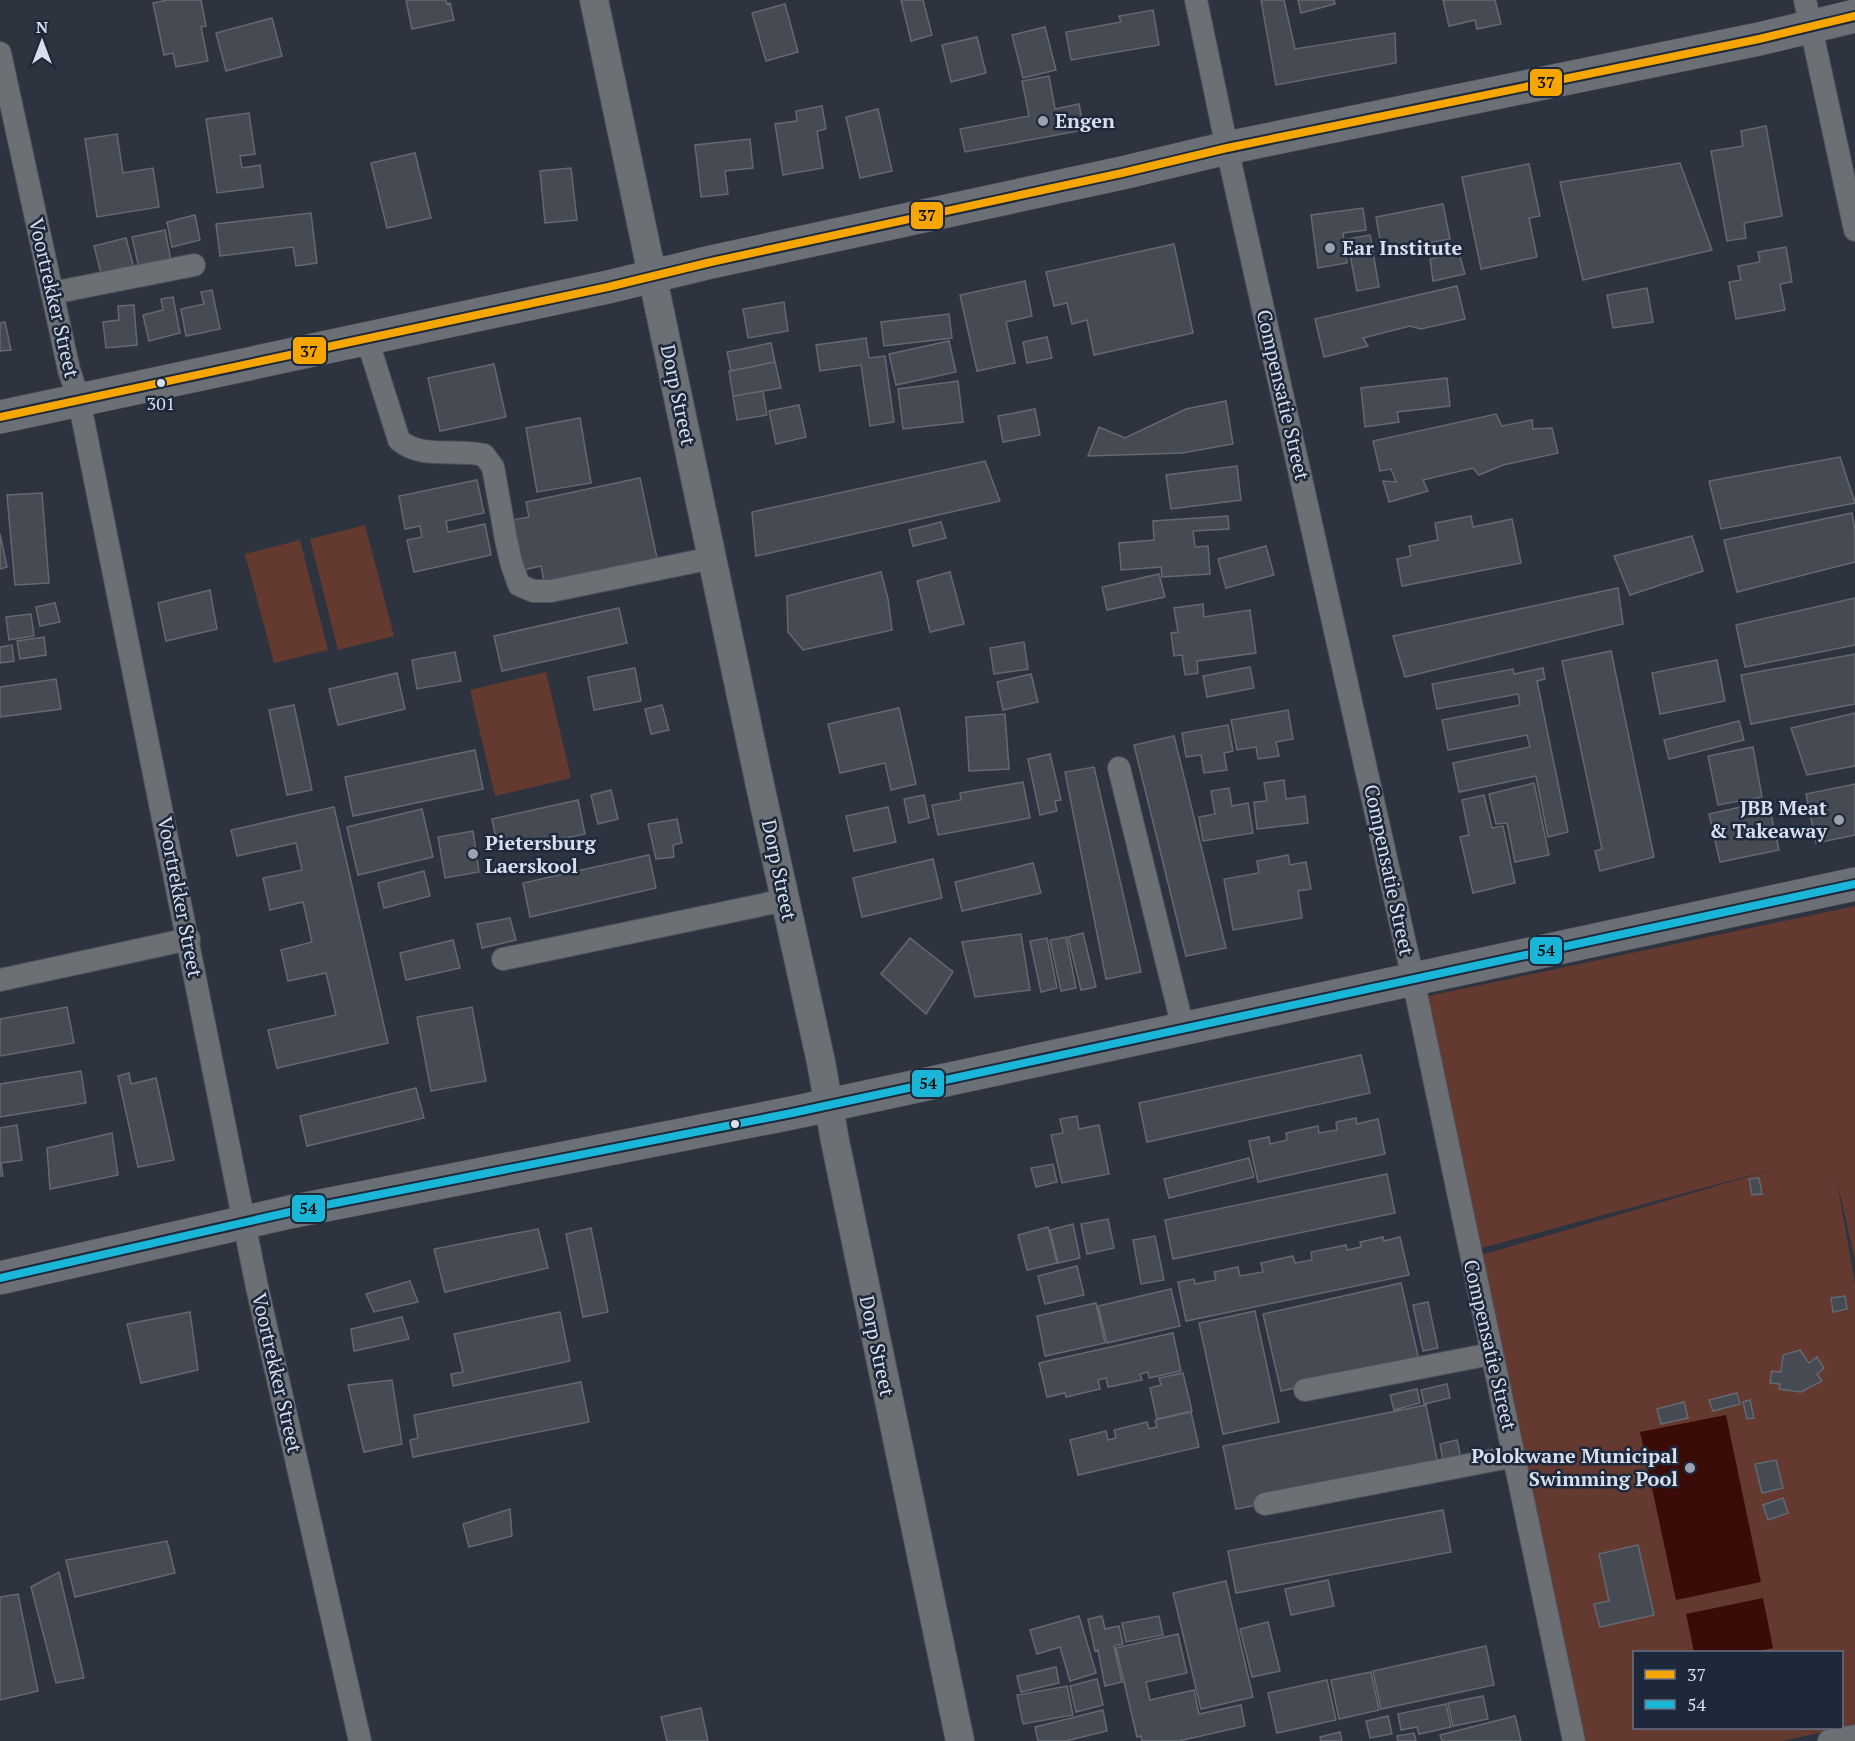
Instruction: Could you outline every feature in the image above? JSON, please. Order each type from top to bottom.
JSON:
[{"type":"main road","points":[[0,417],[367,339],[1227,148],[1759,39],[1808,13],[1855,16]]},
{"type":"main road","points":[[0,1278],[244,1222],[829,1104],[1855,884]]},
{"type":"street","name":"Dorp Street","points":[[594,0],[829,1104],[960,1741]]},
{"type":"street","name":"Compensatie Street","points":[[1196,0],[1413,979],[1574,1741]]},
{"type":"street","points":[[1808,13],[1855,230]]},
{"type":"street","name":"Voortrekker Street","points":[[0,52],[69,370],[79,400],[244,1222],[360,1741]]},
{"type":"street","points":[[52,293],[194,265]]},
{"type":"street","points":[[367,339],[399,440],[407,447],[426,451],[483,455],[494,467],[506,539],[519,585],[533,591],[551,591],[712,558]]},
{"type":"street","points":[[1119,768],[1183,1029]]},
{"type":"street","points":[[503,959],[785,900]]},
{"type":"street","points":[[0,980],[189,939]]},
{"type":"street","points":[[1305,1390],[1491,1354]]},
{"type":"street","points":[[1265,1504],[1515,1456]]},
{"type":"street","points":[[1829,1741],[1855,1736]]},
{"type":"shaded area","points":[[365,525],[394,636],[338,650],[310,539]]},
{"type":"shaded area","points":[[300,540],[328,650],[274,663],[245,554]]},
{"type":"shaded area","points":[[546,672],[571,778],[495,796],[470,690]]},
{"type":"shaded area","name":"Polokwane Municipal Swimming Pool","points":[[1855,906],[1855,1260],[1836,1176],[1855,1284],[1855,1725],[1843,1728],[1843,1651],[1633,1651],[1633,1729],[1836,1729],[1782,1741],[1585,1741],[1478,1256],[1788,1165],[1474,1250],[1419,998]]},
{"type":"shaded area","points":[[1726,1415],[1761,1582],[1676,1600],[1640,1432]]},
{"type":"shaded area","points":[[1763,1598],[1773,1648],[1759,1651],[1694,1651],[1686,1614]]},
{"type":"building","points":[[167,0],[201,0],[206,26],[201,27],[208,61],[176,67],[173,53],[164,55],[153,3]]},
{"type":"building","points":[[406,0],[446,0],[447,4],[450,3],[454,20],[412,29]]},
{"type":"building","points":[[901,0],[923,0],[932,35],[911,41]]},
{"type":"building","points":[[1261,0],[1284,0],[1295,49],[1395,33],[1396,63],[1276,85]]},
{"type":"building","points":[[1298,0],[1334,0],[1335,4],[1301,13]]},
{"type":"building","points":[[1443,0],[1495,0],[1501,24],[1477,29],[1475,20],[1449,26]]},
{"type":"building","points":[[785,4],[798,52],[766,61],[752,13]]},
{"type":"building","points":[[1153,10],[1159,45],[1071,60],[1066,32],[1121,22],[1119,16]]},
{"type":"building","points":[[272,18],[282,56],[226,71],[216,33]]},
{"type":"building","points":[[1045,27],[1056,70],[1023,78],[1012,35]]},
{"type":"building","points":[[977,37],[986,73],[951,82],[942,45]]},
{"type":"building","points":[[1049,76],[1055,109],[1079,104],[1084,130],[965,152],[960,129],[1029,116],[1022,81]]},
{"type":"building","points":[[822,106],[826,129],[817,131],[823,168],[783,175],[775,124],[797,121],[796,111]]},
{"type":"building","points":[[878,109],[892,171],[860,178],[846,117]]},
{"type":"building","points":[[249,113],[255,154],[240,156],[242,168],[260,165],[263,187],[217,193],[206,119]]},
{"type":"building","points":[[1766,126],[1782,216],[1744,223],[1746,238],[1727,241],[1711,151],[1743,146],[1741,131]]},
{"type":"building","points":[[117,134],[123,173],[153,168],[159,207],[97,217],[85,139]]},
{"type":"building","points":[[750,139],[753,168],[725,171],[728,194],[701,197],[695,145]]},
{"type":"building","points":[[415,153],[431,218],[387,228],[371,163]]},
{"type":"building","points":[[1680,163],[1712,250],[1583,280],[1560,182]]},
{"type":"building","points":[[1529,164],[1540,216],[1529,218],[1537,257],[1481,269],[1462,177]]},
{"type":"building","points":[[571,168],[577,220],[545,223],[540,171]]},
{"type":"building","points":[[1443,204],[1450,239],[1382,251],[1376,217]]},
{"type":"building","name":"Ear Institute","points":[[1363,208],[1366,230],[1343,233],[1347,263],[1318,268],[1311,215]]},
{"type":"building","points":[[311,213],[317,263],[296,266],[293,247],[220,256],[216,224]]},
{"type":"building","points":[[195,215],[200,240],[172,247],[167,222]]},
{"type":"building","points":[[165,230],[172,266],[140,273],[132,237]]},
{"type":"building","points":[[1370,235],[1379,287],[1357,291],[1347,239]]},
{"type":"building","points":[[126,238],[134,269],[102,277],[94,246]]},
{"type":"building","points":[[1174,244],[1193,333],[1094,355],[1087,320],[1072,324],[1067,303],[1054,306],[1046,272]]},
{"type":"building","points":[[1786,247],[1792,282],[1780,284],[1785,310],[1736,319],[1729,282],[1741,280],[1738,266],[1760,262],[1758,252]]},
{"type":"building","points":[[1459,253],[1465,274],[1433,281],[1430,259]]},
{"type":"building","points":[[1025,281],[1032,316],[1006,322],[1015,363],[977,371],[960,295]]},
{"type":"building","points":[[1457,286],[1465,319],[1421,329],[1410,326],[1363,338],[1368,346],[1324,357],[1315,319]]},
{"type":"building","points":[[1647,288],[1653,322],[1613,328],[1607,295]]},
{"type":"building","points":[[212,290],[220,329],[186,336],[181,309],[204,304],[201,292]]},
{"type":"building","points":[[173,297],[180,333],[149,341],[143,315],[163,310],[161,299]]},
{"type":"building","points":[[784,302],[788,331],[748,338],[743,309]]},
{"type":"building","points":[[134,305],[137,345],[106,348],[103,322],[119,320],[118,306]]},
{"type":"building","points":[[949,314],[952,338],[884,346],[881,322]]},
{"type":"building","points":[[5,322],[11,350],[0,351],[0,323]]},
{"type":"building","points":[[1047,337],[1052,358],[1027,363],[1023,342]]},
{"type":"building","points":[[866,338],[869,358],[885,356],[894,422],[870,426],[861,365],[820,371],[816,345]]},
{"type":"building","points":[[949,341],[956,372],[896,385],[889,354]]},
{"type":"building","points":[[771,343],[775,362],[731,371],[727,352]]},
{"type":"building","points":[[775,362],[781,388],[733,396],[729,371]]},
{"type":"building","points":[[494,364],[506,417],[440,431],[428,378]]},
{"type":"building","points":[[1447,378],[1450,406],[1397,412],[1399,422],[1365,427],[1361,388]]},
{"type":"building","points":[[958,381],[963,422],[903,429],[898,389]]},
{"type":"building","points":[[763,391],[767,415],[737,420],[733,396]]},
{"type":"building","points":[[1226,401],[1233,444],[1182,453],[1088,456],[1099,427],[1125,438],[1186,409]]},
{"type":"building","points":[[799,405],[806,437],[776,444],[769,411]]},
{"type":"building","points":[[1035,409],[1040,435],[1003,442],[998,416]]},
{"type":"building","points":[[1496,414],[1502,426],[1532,420],[1533,429],[1552,428],[1558,453],[1503,465],[1479,475],[1473,468],[1423,480],[1428,491],[1389,502],[1383,481],[1396,482],[1391,469],[1380,471],[1373,441]]},
{"type":"building","points":[[580,418],[591,483],[537,492],[526,428]]},
{"type":"building","points":[[1840,457],[1855,503],[1721,529],[1709,481]]},
{"type":"building","points":[[985,461],[1000,501],[756,556],[752,512]]},
{"type":"building","points":[[1237,466],[1241,500],[1171,509],[1166,475]]},
{"type":"building","points":[[640,478],[657,558],[544,581],[541,566],[523,570],[512,520],[529,517],[526,502]]},
{"type":"building","points":[[477,480],[484,513],[446,521],[448,532],[485,524],[491,555],[414,572],[407,540],[422,537],[420,526],[405,529],[399,496]]},
{"type":"building","points":[[42,493],[49,583],[15,585],[7,495]]},
{"type":"building","points":[[1852,513],[1855,531],[1855,562],[1737,592],[1724,540]]},
{"type":"building","points":[[1228,516],[1229,529],[1193,531],[1195,547],[1208,546],[1210,574],[1162,577],[1161,567],[1121,570],[1119,543],[1154,540],[1153,521]]},
{"type":"building","points":[[1471,516],[1473,527],[1512,519],[1521,563],[1402,586],[1397,559],[1411,556],[1409,546],[1438,540],[1435,523]]},
{"type":"building","points":[[941,522],[946,538],[913,546],[909,530]]},
{"type":"building","points":[[0,534],[7,567],[0,569]]},
{"type":"building","points":[[1692,536],[1703,571],[1630,595],[1614,556]]},
{"type":"building","points":[[1266,546],[1274,575],[1226,588],[1218,559]]},
{"type":"building","points":[[881,572],[888,599],[892,630],[803,650],[788,632],[787,596]]},
{"type":"building","points":[[950,572],[964,624],[930,632],[917,581]]},
{"type":"building","points":[[1159,574],[1165,597],[1107,610],[1102,587]]},
{"type":"building","points":[[1618,588],[1623,624],[1405,677],[1393,636]]},
{"type":"building","points":[[210,590],[217,629],[166,641],[158,603]]},
{"type":"building","points":[[1855,598],[1855,645],[1745,667],[1736,625]]},
{"type":"building","points":[[55,603],[60,622],[40,626],[36,607]]},
{"type":"building","points":[[1203,604],[1204,617],[1250,610],[1256,653],[1197,661],[1198,673],[1185,675],[1182,655],[1174,656],[1171,633],[1178,632],[1174,608]]},
{"type":"building","points":[[619,608],[627,643],[502,671],[494,636]]},
{"type":"building","points":[[31,614],[34,636],[9,640],[6,617]]},
{"type":"building","points":[[44,637],[46,655],[20,659],[17,641]]},
{"type":"building","points":[[1024,642],[1028,669],[994,674],[990,648]]},
{"type":"building","points":[[12,645],[14,661],[0,663],[0,647]]},
{"type":"building","points":[[1611,651],[1654,857],[1600,871],[1595,851],[1602,849],[1562,661]]},
{"type":"building","points":[[455,652],[461,681],[417,689],[412,660]]},
{"type":"building","points":[[1855,654],[1855,704],[1751,724],[1741,675]]},
{"type":"building","points":[[1717,660],[1725,701],[1660,714],[1652,673]]},
{"type":"building","points":[[1250,667],[1254,688],[1207,697],[1203,676]]},
{"type":"building","points":[[635,668],[641,701],[594,710],[588,677]]},
{"type":"building","points":[[1543,668],[1545,679],[1537,681],[1568,832],[1548,837],[1536,776],[1459,792],[1453,763],[1530,747],[1527,735],[1448,750],[1442,720],[1520,705],[1518,694],[1437,709],[1432,684],[1513,669],[1514,674]]},
{"type":"building","points":[[397,673],[405,709],[338,725],[329,689]]},
{"type":"building","points":[[1031,674],[1038,702],[1003,710],[997,682]]},
{"type":"building","points":[[56,679],[61,709],[0,717],[0,687]]},
{"type":"building","points":[[294,705],[312,790],[287,795],[269,710]]},
{"type":"building","points":[[662,705],[669,730],[651,734],[645,709]]},
{"type":"building","points":[[899,708],[916,784],[891,790],[885,763],[840,773],[828,724]]},
{"type":"building","points":[[1288,710],[1293,739],[1276,742],[1279,756],[1258,759],[1256,747],[1237,750],[1231,720]]},
{"type":"building","points":[[1855,713],[1855,766],[1807,775],[1791,728]]},
{"type":"building","points":[[1005,714],[1009,769],[969,771],[966,717]]},
{"type":"building","points":[[1739,721],[1744,740],[1669,759],[1664,740]]},
{"type":"building","points":[[1228,725],[1233,751],[1224,753],[1227,770],[1204,773],[1201,755],[1186,757],[1182,733]]},
{"type":"building","points":[[1174,736],[1226,948],[1186,956],[1134,745]]},
{"type":"building","points":[[1753,747],[1762,797],[1718,805],[1708,756]]},
{"type":"building","points":[[475,750],[483,789],[353,816],[345,777]]},
{"type":"building","points":[[1050,754],[1061,800],[1055,801],[1057,811],[1040,815],[1028,759]]},
{"type":"building","points":[[1094,767],[1141,972],[1106,979],[1065,772]]},
{"type":"building","points":[[1284,780],[1286,799],[1305,796],[1308,823],[1257,829],[1254,802],[1267,801],[1264,783]]},
{"type":"building","points":[[1023,782],[1030,818],[938,835],[932,805],[961,800],[960,793]]},
{"type":"building","points":[[1534,783],[1549,855],[1515,862],[1507,823],[1496,824],[1489,794]]},
{"type":"building","points":[[1855,784],[1855,835],[1816,843],[1806,794]]},
{"type":"building","points":[[1229,788],[1232,806],[1248,803],[1253,833],[1203,841],[1199,817],[1215,814],[1211,791]]},
{"type":"building","points":[[611,790],[618,819],[598,824],[591,795]]},
{"type":"building","points":[[924,795],[929,818],[909,823],[904,799]]},
{"type":"building","points":[[1484,795],[1492,828],[1503,826],[1515,883],[1473,893],[1460,837],[1469,835],[1462,800]]},
{"type":"building","points":[[578,800],[585,834],[499,852],[492,819]]},
{"type":"building","points":[[1768,801],[1779,850],[1720,862],[1709,814]]},
{"type":"building","points":[[334,807],[388,1043],[277,1068],[268,1030],[336,1015],[326,973],[288,981],[281,950],[312,942],[303,902],[270,910],[263,878],[302,870],[296,843],[237,856],[231,830]]},
{"type":"building","points":[[888,807],[896,842],[854,851],[846,816]]},
{"type":"building","points":[[422,809],[433,857],[358,875],[347,827]]},
{"type":"building","points":[[677,819],[682,843],[673,845],[674,857],[656,859],[648,824]]},
{"type":"building","points":[[473,831],[479,872],[445,878],[438,837]]},
{"type":"building","points":[[649,855],[656,888],[530,917],[523,883]]},
{"type":"building","points":[[1288,855],[1290,865],[1306,862],[1311,889],[1298,891],[1302,918],[1233,930],[1224,879],[1259,873],[1257,861]]},
{"type":"building","points":[[933,859],[942,898],[862,917],[853,878]]},
{"type":"building","points":[[1033,863],[1041,893],[962,911],[955,882]]},
{"type":"building","points":[[424,871],[430,896],[384,908],[378,883]]},
{"type":"building","points":[[510,918],[516,940],[482,948],[477,924]]},
{"type":"building","points":[[1083,933],[1096,987],[1081,990],[1068,937]]},
{"type":"building","points":[[1021,934],[1030,990],[975,997],[962,942]]},
{"type":"building","points":[[1066,937],[1076,988],[1061,991],[1050,940]]},
{"type":"building","points":[[910,938],[953,972],[926,1014],[881,974]]},
{"type":"building","points":[[1047,938],[1057,988],[1041,992],[1030,941]]},
{"type":"building","points":[[453,940],[460,968],[406,980],[400,953]]},
{"type":"building","points":[[67,1007],[74,1043],[0,1056],[0,1019]]},
{"type":"building","points":[[472,1007],[486,1081],[431,1091],[417,1017]]},
{"type":"building","points":[[1361,1055],[1370,1093],[1147,1142],[1139,1103]]},
{"type":"building","points":[[81,1071],[86,1103],[0,1117],[0,1084]]},
{"type":"building","points":[[129,1073],[131,1084],[156,1078],[174,1160],[138,1167],[118,1076]]},
{"type":"building","points":[[416,1088],[424,1118],[307,1146],[300,1116]]},
{"type":"building","points":[[1077,1116],[1079,1129],[1099,1125],[1109,1174],[1062,1183],[1051,1135],[1063,1133],[1060,1119]]},
{"type":"building","points":[[1356,1118],[1357,1124],[1378,1119],[1385,1154],[1258,1182],[1249,1141],[1269,1137],[1270,1144],[1287,1140],[1286,1133],[1318,1126],[1319,1133],[1337,1130],[1336,1122]]},
{"type":"building","points":[[17,1125],[22,1160],[1,1163],[3,1176],[0,1176],[0,1128]]},
{"type":"building","points":[[112,1133],[118,1175],[50,1189],[47,1148]]},
{"type":"building","points":[[1249,1158],[1254,1177],[1169,1198],[1164,1179]]},
{"type":"building","points":[[1053,1164],[1057,1182],[1036,1187],[1031,1168]]},
{"type":"building","points":[[1387,1174],[1395,1213],[1173,1259],[1165,1220]]},
{"type":"building","points":[[1759,1178],[1762,1194],[1752,1195],[1749,1179]]},
{"type":"building","points":[[1108,1219],[1114,1248],[1087,1254],[1081,1224]]},
{"type":"building","points":[[1073,1224],[1080,1258],[1058,1263],[1050,1230]]},
{"type":"building","points":[[1048,1227],[1057,1263],[1027,1270],[1018,1235]]},
{"type":"building","points":[[591,1228],[608,1312],[583,1317],[566,1234]]},
{"type":"building","points":[[538,1229],[548,1268],[445,1292],[434,1249]]},
{"type":"building","points":[[1155,1236],[1164,1280],[1141,1284],[1133,1240]]},
{"type":"building","points":[[1383,1237],[1384,1241],[1400,1237],[1409,1275],[1186,1321],[1178,1282],[1194,1279],[1195,1284],[1216,1280],[1214,1272],[1238,1267],[1240,1276],[1263,1272],[1261,1263],[1293,1256],[1295,1263],[1312,1260],[1311,1252],[1346,1245],[1347,1250],[1361,1247],[1360,1242]]},
{"type":"building","points":[[1077,1266],[1084,1295],[1045,1304],[1038,1276]]},
{"type":"building","points":[[410,1281],[418,1302],[374,1312],[366,1294]]},
{"type":"building","points":[[1401,1283],[1419,1360],[1281,1391],[1263,1314]]},
{"type":"building","points":[[1171,1289],[1180,1326],[1107,1343],[1098,1306]]},
{"type":"building","points":[[1845,1296],[1847,1309],[1833,1312],[1831,1298]]},
{"type":"building","points":[[1428,1302],[1438,1348],[1423,1351],[1413,1305]]},
{"type":"building","points":[[1096,1303],[1105,1343],[1045,1356],[1037,1316]]},
{"type":"building","points":[[1255,1311],[1279,1422],[1223,1434],[1199,1323]]},
{"type":"building","points":[[190,1312],[198,1370],[141,1383],[127,1324]]},
{"type":"building","points":[[560,1312],[570,1361],[453,1386],[451,1374],[463,1372],[454,1334]]},
{"type":"building","points":[[402,1317],[409,1339],[354,1351],[351,1329]]},
{"type":"building","points":[[1173,1333],[1181,1371],[1149,1378],[1148,1372],[1140,1374],[1142,1380],[1108,1387],[1106,1378],[1098,1380],[1100,1389],[1066,1397],[1065,1393],[1047,1397],[1039,1363]]},
{"type":"building","points":[[1800,1350],[1809,1363],[1817,1357],[1824,1368],[1817,1374],[1822,1381],[1801,1392],[1779,1389],[1780,1384],[1770,1383],[1772,1371],[1781,1372],[1783,1355]]},
{"type":"building","points":[[1183,1373],[1192,1411],[1157,1419],[1150,1388],[1161,1385],[1159,1378]]},
{"type":"building","points":[[392,1380],[402,1444],[364,1452],[348,1385]]},
{"type":"building","points":[[581,1382],[589,1422],[413,1457],[410,1440],[418,1438],[414,1415]]},
{"type":"building","points":[[1447,1384],[1450,1398],[1424,1404],[1421,1390]]},
{"type":"building","points":[[1417,1389],[1420,1403],[1394,1410],[1390,1395]]},
{"type":"building","points":[[1737,1393],[1740,1404],[1713,1411],[1709,1400]]},
{"type":"building","points":[[1750,1400],[1754,1418],[1747,1419],[1743,1402]]},
{"type":"building","points":[[1684,1402],[1688,1418],[1661,1424],[1657,1409]]},
{"type":"building","points":[[1426,1405],[1439,1469],[1236,1509],[1223,1446]]},
{"type":"building","points":[[1191,1412],[1199,1447],[1078,1475],[1070,1440],[1106,1431],[1108,1440],[1116,1438],[1114,1430],[1147,1422],[1149,1429],[1157,1427],[1155,1420]]},
{"type":"building","points":[[1457,1440],[1461,1458],[1443,1461],[1440,1444]]},
{"type":"building","points":[[1776,1460],[1783,1488],[1762,1493],[1755,1464]]},
{"type":"building","points":[[1783,1498],[1788,1513],[1768,1520],[1763,1505]]},
{"type":"building","points":[[510,1509],[512,1536],[469,1547],[463,1524]]},
{"type":"building","points":[[1443,1510],[1451,1552],[1236,1593],[1228,1551]]},
{"type":"building","points":[[167,1541],[175,1573],[75,1597],[66,1560]]},
{"type":"building","points":[[1638,1545],[1654,1615],[1600,1627],[1594,1604],[1609,1601],[1599,1554]]},
{"type":"building","points":[[59,1572],[84,1678],[56,1683],[31,1587]]},
{"type":"building","points":[[1328,1580],[1334,1606],[1291,1615],[1285,1589]]},
{"type":"building","points":[[1226,1581],[1253,1697],[1201,1709],[1173,1593]]},
{"type":"building","points":[[18,1594],[38,1691],[0,1700],[0,1597]]},
{"type":"building","points":[[1079,1616],[1096,1673],[1070,1681],[1060,1647],[1037,1654],[1030,1630]]},
{"type":"building","points":[[1102,1616],[1105,1629],[1119,1626],[1123,1644],[1114,1646],[1122,1682],[1105,1686],[1098,1650],[1095,1651],[1088,1619]]},
{"type":"building","points":[[1159,1616],[1163,1635],[1126,1642],[1122,1623]]},
{"type":"building","points":[[1268,1622],[1280,1671],[1252,1677],[1240,1629]]},
{"type":"building","points":[[1178,1634],[1187,1673],[1146,1682],[1150,1700],[1194,1690],[1199,1714],[1241,1705],[1245,1726],[1179,1741],[1142,1741],[1141,1736],[1137,1737],[1116,1648]]},
{"type":"building","points":[[1486,1646],[1494,1685],[1381,1709],[1373,1671]]},
{"type":"building","points":[[1056,1667],[1059,1683],[1021,1692],[1017,1676]]},
{"type":"building","points":[[1371,1672],[1379,1710],[1339,1719],[1331,1680]]},
{"type":"building","points":[[1097,1679],[1103,1705],[1076,1712],[1070,1686]]},
{"type":"building","points":[[1327,1680],[1336,1720],[1277,1733],[1268,1693]]},
{"type":"building","points":[[1067,1686],[1073,1715],[1023,1724],[1017,1695]]},
{"type":"building","points":[[1483,1696],[1488,1719],[1453,1726],[1448,1703]]},
{"type":"building","points":[[1446,1704],[1451,1727],[1419,1734],[1417,1727],[1401,1730],[1398,1714]]},
{"type":"building","points":[[701,1708],[708,1741],[667,1741],[661,1717]]},
{"type":"building","points":[[1103,1710],[1107,1731],[1066,1741],[1038,1741],[1035,1727]]},
{"type":"building","points":[[1388,1716],[1392,1734],[1370,1738],[1366,1721]]},
{"type":"building","points":[[1515,1716],[1521,1741],[1442,1741],[1440,1735]]},
{"type":"building","points":[[1340,1732],[1342,1741],[1321,1741],[1320,1737]]},
{"type":"building","points":[[1414,1733],[1416,1741],[1398,1741],[1397,1736]]},
{"type":"transit line","name":"37","points":[[0,417],[608,287],[711,262],[1227,148],[1759,39],[1855,16]]},
{"type":"transit line","name":"54","points":[[0,1278],[290,1212],[792,1113],[1855,884]]},
{"type":"place","name":"Engen","points":[[1043,121]]},
{"type":"place","name":"Ear Institute","points":[[1330,248]]},
{"type":"place","name":"301","points":[[161,383]]},
{"type":"place","name":"JBB Meat & Takeaway","points":[[1839,820]]},
{"type":"place","name":"Pietersburg Laerskool","points":[[473,854]]},
{"type":"place","name":"Polokwane Municipal Swimming Pool","points":[[1690,1468]]}]
